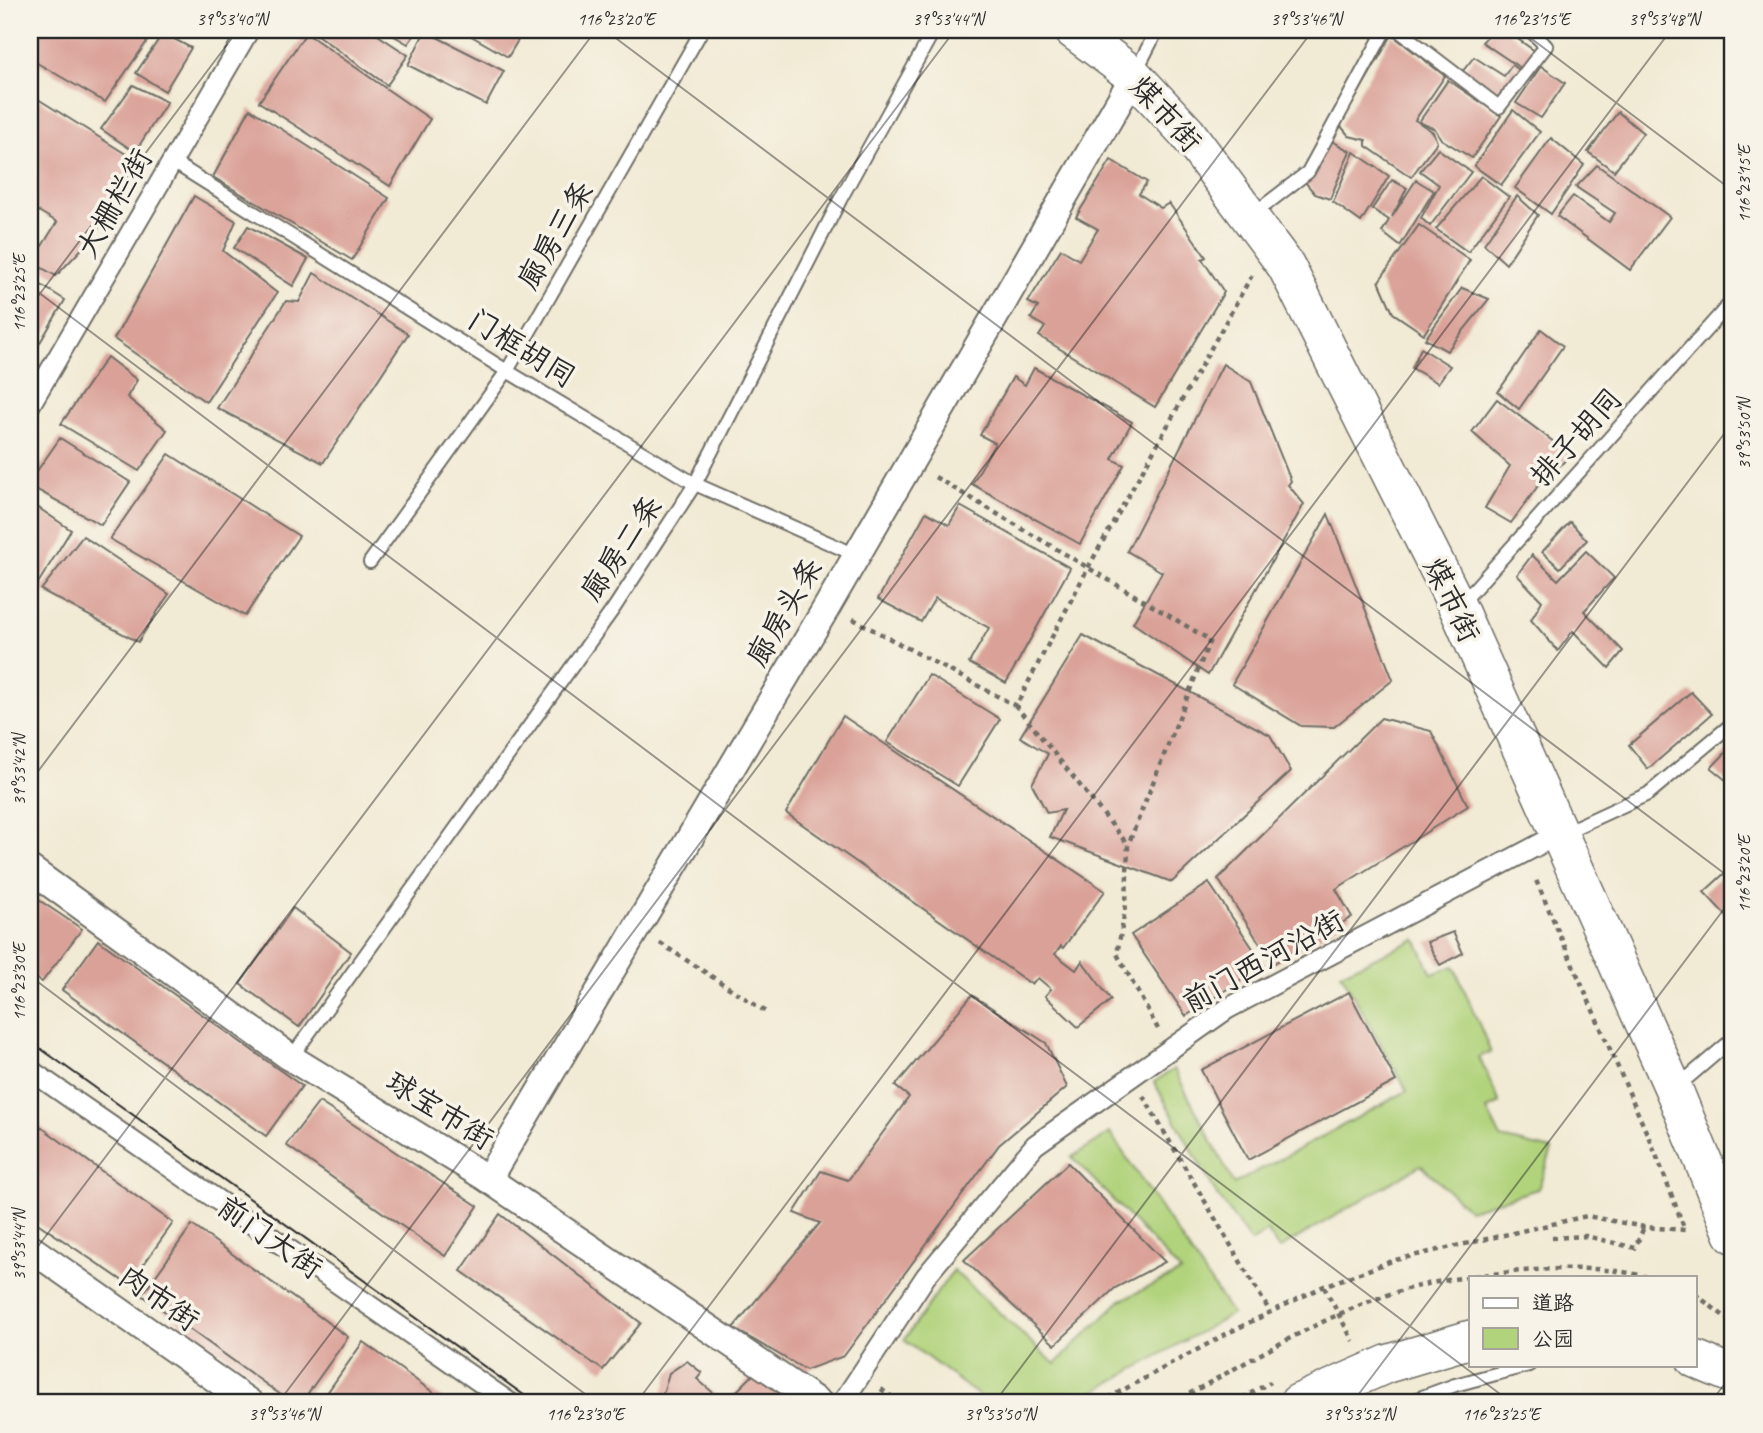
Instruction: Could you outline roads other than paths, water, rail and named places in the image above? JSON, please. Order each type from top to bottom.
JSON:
[{"type":"main road","name":"煤市街","points":[[1073,30],[1134,76],[1187,133],[1286,266],[1458,608],[1674,1090],[1733,1234]]},
{"type":"main road","points":[[1298,1403],[1387,1364],[1469,1340]]},
{"type":"main road","points":[[1696,1359],[1733,1375]]},
{"type":"street","name":"大栅栏街","points":[[30,405],[249,30]]},
{"type":"street","name":"廊房头条","points":[[488,1179],[828,605],[1134,76]]},
{"type":"street","name":"前门西河沿街","points":[[842,1403],[926,1276],[1035,1145],[1227,1009],[1559,834]]},
{"type":"street","name":"球宝市街","points":[[30,869],[291,1058],[488,1179],[818,1403]]},
{"type":"street","name":"前门大街","points":[[30,1070],[510,1403]]},
{"type":"street","name":"肉市街","points":[[30,1248],[250,1403]]},
{"type":"lane","name":"廊房三条","points":[[370,562],[507,371],[702,30]]},
{"type":"lane","name":"廊房二条","points":[[291,1058],[606,619],[695,484],[841,198],[934,30]]},
{"type":"lane","points":[[1134,76],[1157,30]]},
{"type":"lane","points":[[1260,230],[1308,172],[1385,30]]},
{"type":"lane","points":[[1398,30],[1499,107],[1546,46],[1530,30]]},
{"type":"lane","name":"门框胡同","points":[[173,162],[507,371],[695,484],[856,555]]},
{"type":"lane","name":"排子胡同","points":[[1458,608],[1733,300]]},
{"type":"lane","name":"前门西河沿街","points":[[1559,834],[1648,794],[1733,723]]},
{"type":"lane","points":[[1674,1090],[1733,1038]]},
{"type":"lane","points":[[1406,1403],[1455,1385],[1525,1366]]},
{"type":"tram line","points":[[30,1041],[535,1403]]}]
